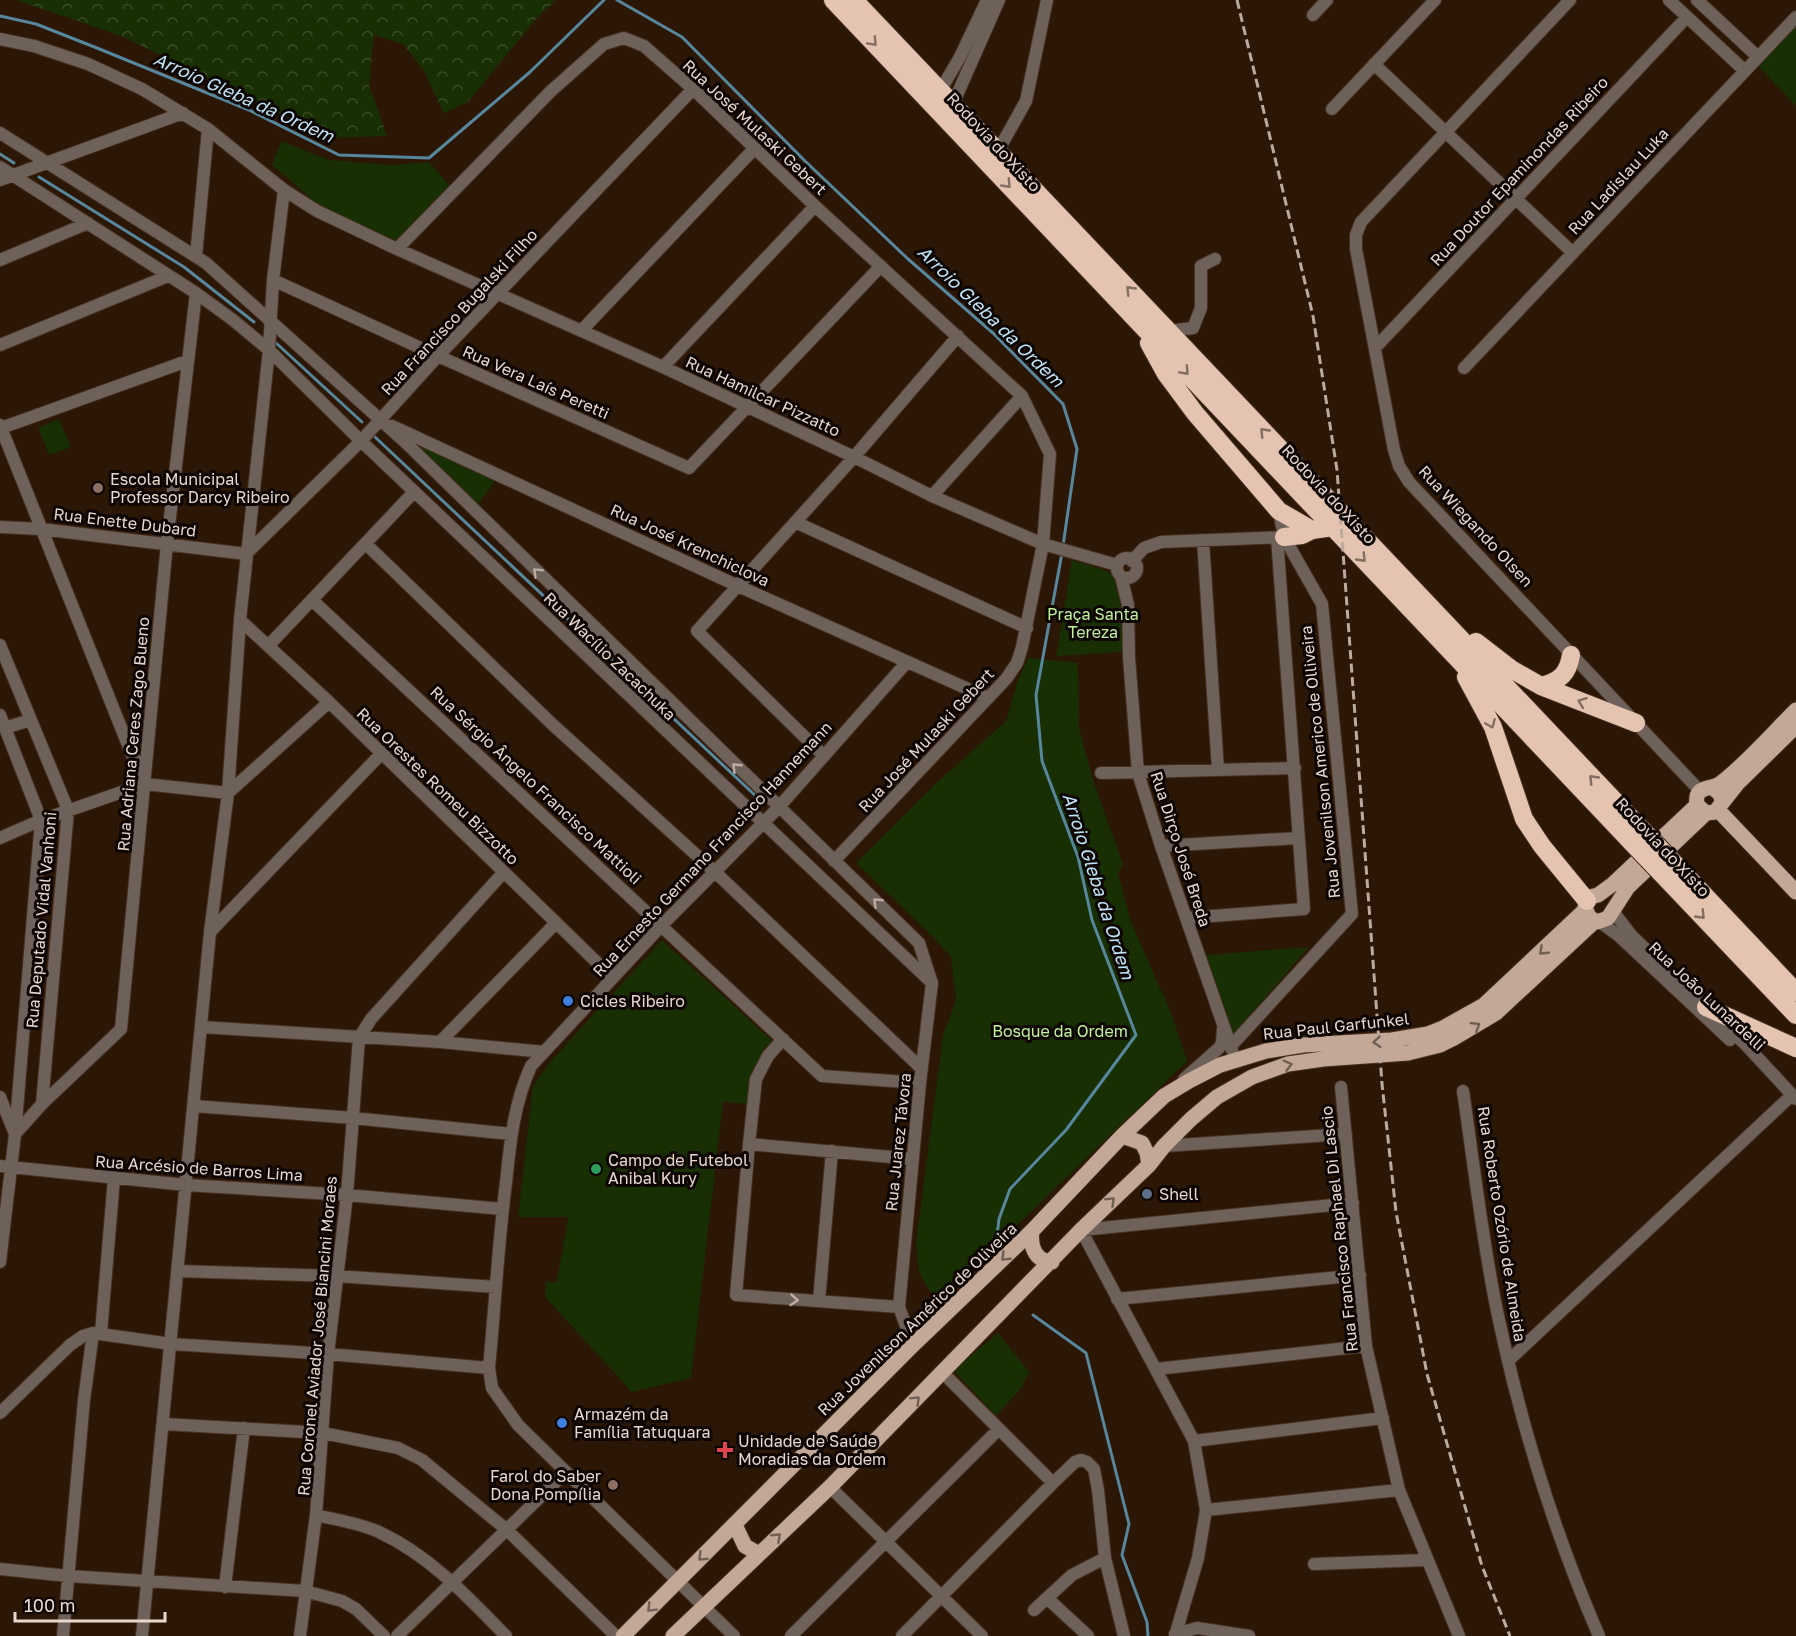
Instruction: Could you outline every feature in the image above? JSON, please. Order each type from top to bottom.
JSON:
[{"type":"highway","name":"Rodovia do Xisto","points":[[833,0],[1454,654],[1666,867],[1796,992]]},
{"type":"highway","name":"Rodovia do Xisto","points":[[854,0],[1434,611],[1642,842]]},
{"type":"highway","points":[[1137,320],[1166,374],[1195,413],[1279,511],[1312,530]]},
{"type":"highway","points":[[1281,537],[1302,535],[1312,530],[1333,527]]},
{"type":"highway","points":[[1434,611],[1511,669],[1541,686],[1636,723]]},
{"type":"highway","points":[[1454,654],[1492,727],[1524,819],[1542,846],[1593,910]]},
{"type":"highway","points":[[1541,686],[1555,682],[1564,676],[1569,667],[1571,655]]},
{"type":"highway","name":"Rodovia do Xisto","points":[[1666,867],[1796,1015]]},
{"type":"highway","points":[[1702,1010],[1796,1048]]},
{"type":"main road","name":"Rua Paul Garfunkel","points":[[1612,910],[1628,887],[1709,802],[1722,783],[1796,711]]},
{"type":"main road","name":"Rua Paul Garfunkel","points":[[1164,1146],[1202,1109],[1234,1086],[1261,1073],[1288,1064],[1408,1053],[1440,1045],[1496,1013],[1620,879],[1709,802],[1733,789],[1796,726]]},
{"type":"main road","name":"Rua Wiegando Olsen","points":[[1709,802],[1796,892]]},
{"type":"main road","points":[[1593,910],[1603,895],[1610,901],[1612,910]]},
{"type":"main road","name":"Rua Paul Garfunkel","points":[[1164,1096],[1233,1053],[1284,1047],[1392,1040],[1415,1037],[1443,1028],[1484,1005],[1593,910]]},
{"type":"main road","name":"Rua Jovenilson Américo de Oliveira","points":[[623,1636],[913,1345],[1032,1231],[1122,1136],[1164,1096]]},
{"type":"main road","points":[[1122,1136],[1142,1143],[1149,1165]]},
{"type":"main road","points":[[673,1636],[703,1605],[831,1487],[1081,1230],[1149,1165],[1164,1146]]},
{"type":"main road","points":[[1032,1231],[1031,1244],[1036,1255],[1046,1262],[1052,1262]]},
{"type":"main road","points":[[735,1525],[745,1546],[759,1554]]},
{"type":"street","points":[[946,97],[960,57],[987,0]]},
{"type":"street","points":[[946,97],[999,0]]},
{"type":"street","points":[[998,151],[1026,100],[1047,0]]},
{"type":"street","points":[[1313,15],[1327,0]]},
{"type":"street","points":[[1332,109],[1435,0]]},
{"type":"street","points":[[1446,132],[1570,0]]},
{"type":"street","points":[[1669,0],[1745,71]]},
{"type":"street","points":[[1700,1],[1758,57]]},
{"type":"street","name":"Rua Doutor Epaminondas Ribeiro","points":[[1375,348],[1687,17]]},
{"type":"street","name":"Rua Ladislau Luka","points":[[1464,368],[1796,17]]},
{"type":"street","name":"Rua José Mulaski Gebert","points":[[398,249],[551,91],[604,44],[624,38],[644,46],[693,89],[815,206],[1022,396],[1050,454],[1046,545],[1017,663],[1006,679],[834,861]]},
{"type":"street","points":[[0,39],[34,46],[88,64],[142,90],[207,129],[284,190],[317,211],[398,249]]},
{"type":"street","points":[[1374,64],[1573,253]]},
{"type":"street","name":"Rua Francisco Bugalski Filho","points":[[246,554],[361,441],[693,89]]},
{"type":"street","points":[[0,180],[183,113]]},
{"type":"street","points":[[196,256],[207,129]]},
{"type":"street","name":"Rua Wiegando Olsen","points":[[1446,132],[1361,222],[1355,242],[1394,450],[1403,474],[1709,802]]},
{"type":"street","name":"Rua Wacílio Zacachuka","points":[[0,133],[196,256],[270,320],[380,420],[919,943]]},
{"type":"street","points":[[581,331],[754,149]]},
{"type":"street","name":"Rua Wacílio Zacachuka","points":[[0,167],[196,293],[269,350],[414,492],[932,983]]},
{"type":"street","points":[[142,1636],[210,932],[228,793],[246,554],[284,190]]},
{"type":"street","points":[[663,367],[815,206]]},
{"type":"street","points":[[0,260],[88,223]]},
{"type":"street","name":"Rua Hamilcar Pizzatto","points":[[398,249],[663,367],[932,496],[1046,545],[1119,571]]},
{"type":"street","points":[[1168,331],[1194,328],[1201,308],[1201,266],[1215,259]]},
{"type":"street","points":[[747,406],[881,266]]},
{"type":"street","points":[[0,345],[168,276]]},
{"type":"street","name":"Rua Vera Laís Peretti","points":[[273,280],[438,357],[689,468],[747,406]]},
{"type":"street","name":"Rua Adriana Ceres Zago Bueno","points":[[15,1134],[42,1104],[121,1029],[167,543],[196,293]]},
{"type":"street","points":[[824,756],[697,631],[736,585],[854,457],[958,336]]},
{"type":"street","points":[[145,780],[132,755],[1,427],[187,361]]},
{"type":"street","points":[[932,496],[1022,396]]},
{"type":"street","name":"Rua José Krenchiclova","points":[[380,420],[736,585],[988,698]]},
{"type":"street","points":[[268,645],[414,492]]},
{"type":"street","name":"Rua Jovenilson Americo de Olliveira","points":[[1233,1053],[1352,914],[1322,604],[1281,537],[1279,511]]},
{"type":"street","points":[[795,522],[1027,628]]},
{"type":"street","name":"Rua Enette Dubard","points":[[0,526],[167,543],[246,554]]},
{"type":"street","points":[[1134,567],[1124,559],[1119,571],[1130,578],[1144,548],[1152,544],[1281,537],[1304,909],[1186,918]]},
{"type":"street","points":[[1203,540],[1218,770]]},
{"type":"street","points":[[366,543],[552,724],[714,871],[922,1069]]},
{"type":"street","name":"Rua Dirço José Breda","points":[[1134,567],[1128,605],[1137,773],[1233,1053]]},
{"type":"street","name":"Rua Dirço José Breda","points":[[1119,571],[1128,605]]},
{"type":"street","name":"Rua Sérgio Ângelo Francisco Mattioli","points":[[312,600],[822,1076],[920,1083]]},
{"type":"street","name":"Rua Orestes Romeu Bizzotto","points":[[240,620],[329,702],[502,873],[613,978]]},
{"type":"street","name":"Rua Deputado Vidal Vanhoni","points":[[0,645],[68,810],[42,1104]]},
{"type":"street","name":"Rua Ernesto Germano Francisco Hannemann","points":[[734,1636],[518,1425],[492,1388],[489,1368],[502,1209],[512,1134],[524,1082],[531,1066],[662,925],[778,808],[907,662]]},
{"type":"street","points":[[228,793],[329,702]]},
{"type":"street","name":"Rua Deputado Vidal Vanhoni","points":[[0,715],[41,820],[15,1134],[6,1167],[0,1262]]},
{"type":"street","points":[[5,728],[30,720]]},
{"type":"street","points":[[210,932],[381,754]]},
{"type":"street","points":[[1101,773],[1295,768]]},
{"type":"street","points":[[0,838],[145,780],[228,793]]},
{"type":"street","points":[[1161,846],[1299,838]]},
{"type":"street","points":[[359,1038],[371,1019],[502,873]]},
{"type":"street","name":"Rua João Lunardelli","points":[[1593,910],[1624,941],[1702,1010],[1745,1044],[1794,1097]]},
{"type":"street","name":"Rua João Lunardelli","points":[[1612,910],[1630,934],[1702,1010]]},
{"type":"street","points":[[440,1042],[555,924]]},
{"type":"street","name":"Rua Juarez Távora","points":[[913,1345],[899,1307],[920,1083],[932,983],[919,943]]},
{"type":"street","name":"Rua Jovenilson Américo de Oliveira","points":[[1164,1096],[1219,1048],[1223,1035],[1222,1022]]},
{"type":"street","points":[[201,1027],[440,1042],[544,1052]]},
{"type":"street","name":"Rua Coronel Aviador José Biancini Moraes","points":[[300,1636],[316,1515],[328,1354],[347,1196],[359,1038]]},
{"type":"street","points":[[783,1039],[768,1056],[756,1079],[748,1144],[736,1295],[899,1307]]},
{"type":"street","name":"Rua Francisco Raphael Di Lascio","points":[[1341,1087],[1366,1346],[1399,1490],[1457,1632],[1466,1636]]},
{"type":"street","name":"Rua Roberto Ozório de Almeida","points":[[1463,1091],[1489,1269],[1508,1361],[1547,1498],[1568,1559],[1599,1636]]},
{"type":"street","points":[[0,1097],[15,1134]]},
{"type":"street","points":[[1508,1361],[1794,1097]]},
{"type":"street","points":[[194,1106],[353,1118],[512,1134]]},
{"type":"street","points":[[16,1109],[33,1115]]},
{"type":"street","points":[[1164,1146],[1346,1134]]},
{"type":"street","points":[[748,1144],[913,1159]]},
{"type":"street","points":[[819,1301],[832,1151]]},
{"type":"street","name":"Rua Arcésio de Barros Lima","points":[[6,1167],[186,1185],[502,1209]]},
{"type":"street","points":[[63,1636],[84,1401],[97,1333],[114,1178]]},
{"type":"street","points":[[1175,1635],[1198,1558],[1206,1510],[1194,1441],[1081,1230],[1353,1203]]},
{"type":"street","points":[[178,1271],[336,1276],[496,1287]]},
{"type":"street","points":[[1117,1299],[1360,1275]]},
{"type":"street","points":[[0,1413],[70,1345],[83,1336],[97,1333],[171,1344],[328,1354],[489,1368]]},
{"type":"street","points":[[1156,1369],[1366,1346]]},
{"type":"street","points":[[943,1373],[1053,1484]]},
{"type":"street","points":[[1194,1441],[1383,1419]]},
{"type":"street","points":[[163,1424],[322,1433],[398,1448],[422,1460],[507,1530],[616,1636]]},
{"type":"street","points":[[225,1587],[244,1428]]},
{"type":"street","points":[[791,1636],[999,1429]]},
{"type":"street","points":[[902,1636],[1075,1462],[1081,1460],[1094,1469],[1105,1558],[1124,1636]]},
{"type":"street","points":[[397,1636],[566,1472]]},
{"type":"street","points":[[831,1487],[982,1636]]},
{"type":"street","points":[[1206,1510],[1399,1490]]},
{"type":"street","points":[[316,1515],[376,1530],[397,1541],[453,1581],[506,1636]]},
{"type":"street","points":[[1034,1610],[1072,1575],[1105,1558]]},
{"type":"street","points":[[1314,1564],[1426,1560]]},
{"type":"street","points":[[0,1569],[68,1576],[305,1591],[342,1601],[356,1609],[384,1636]]},
{"type":"street","points":[[1047,1598],[1088,1636]]},
{"type":"street","points":[[1175,1635],[1197,1628],[1249,1636]]},
{"type":"green space","points":[[15,0],[556,0],[535,20],[468,102],[444,113],[424,71],[403,44],[374,35],[369,85],[387,136],[327,138],[122,36]]},
{"type":"green space","points":[[1796,26],[1796,106],[1758,66]]},
{"type":"green space","points":[[281,141],[329,160],[392,165],[429,162],[453,189],[400,242],[348,221],[315,202],[272,165]]},
{"type":"green space","points":[[59,419],[71,447],[49,455],[38,428]]},
{"type":"green space","points":[[415,443],[495,481],[476,508]]},
{"type":"green space","name":"Praça Santa Tereza","points":[[1072,560],[1108,572],[1120,586],[1124,609],[1122,652],[1056,656]]},
{"type":"green space","name":"Bosque da Ordem","points":[[1028,658],[1078,663],[1079,729],[1095,786],[1123,864],[1118,873],[1131,922],[1171,1013],[1187,1061],[947,1293],[931,1293],[919,1273],[916,1243],[943,1035],[956,1000],[951,957],[856,863],[933,786],[1006,721],[1018,680]]},
{"type":"green space","points":[[662,940],[774,1042],[752,1070],[748,1104],[723,1102],[691,1378],[632,1392],[545,1297],[546,1282],[557,1282],[568,1217],[518,1217],[533,1086],[550,1062]]},
{"type":"green space","points":[[1309,947],[1233,1035],[1206,955]]},
{"type":"green space","points":[[998,1333],[1030,1373],[1023,1382],[1024,1385],[996,1416],[953,1370]]},
{"type":"waterway","name":"Arroio Gleba da Ordem","points":[[0,16],[36,24],[249,110],[339,155],[429,158],[530,72],[604,0]]},
{"type":"waterway","name":"Arroio Gleba da Ordem","points":[[617,0],[682,37],[805,161],[908,259],[993,333],[1063,404],[1077,449],[1063,546]]},
{"type":"waterway","points":[[0,154],[14,163]]},
{"type":"waterway","points":[[39,177],[184,267],[254,322]]},
{"type":"waterway","points":[[275,342],[362,422]]},
{"type":"waterway","points":[[375,437],[760,800]]},
{"type":"waterway","name":"Arroio Gleba da Ordem","points":[[995,1252],[999,1219],[1010,1189],[1066,1130],[1136,1035],[1092,920],[1078,857],[1042,761],[1036,695],[1062,553]]},
{"type":"waterway","name":"Arroio Gleba da Ordem","points":[[1033,1315],[1086,1353],[1129,1524],[1122,1555],[1147,1622],[1148,1636]]},
{"type":"railway","points":[[1237,0],[1313,316],[1337,470],[1382,1084],[1396,1212],[1427,1374],[1482,1566],[1510,1636]]},
{"type":"place","name":"Escola Municipal Professor Darcy Ribeiro","points":[[98,488]]},
{"type":"place","name":"Cicles Ribeiro","points":[[568,1001]]},
{"type":"place","name":"Campo de Futebol Anibal Kury","points":[[596,1169]]},
{"type":"place","name":"Shell","points":[[1147,1194]]},
{"type":"place","name":"Armazém da Família Tatuquara","points":[[562,1423]]},
{"type":"place","name":"Unidade de Saúde Moradias da Ordem","points":[[725,1450]]},
{"type":"place","name":"Farol do Saber Dona Pompília","points":[[613,1485]]}]
